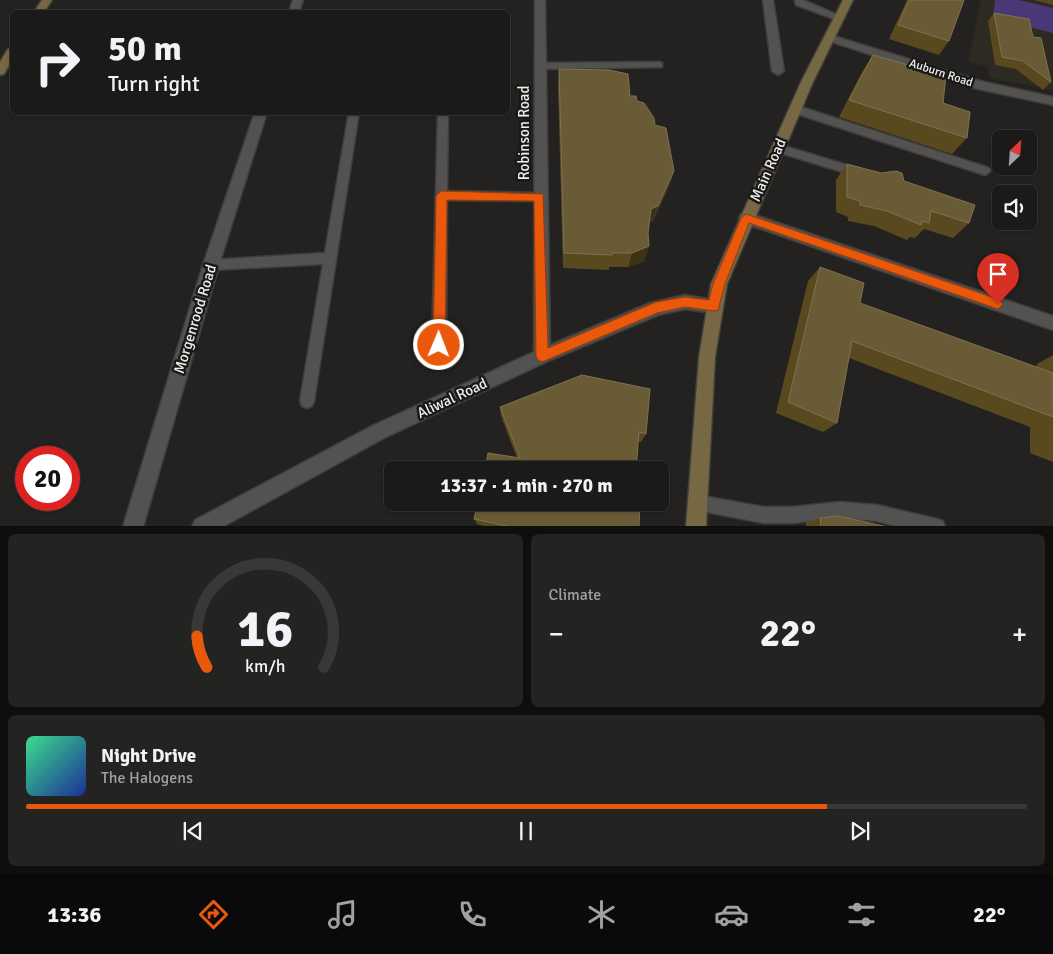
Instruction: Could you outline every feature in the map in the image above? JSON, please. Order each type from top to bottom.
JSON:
[{"type":"main road","name":"Main Road","points":[[696,526],[706,357],[719,284],[746,218],[795,110],[848,0]]},
{"type":"main road","points":[[0,71],[10,55]]},
{"type":"street","name":"Robinson Road","points":[[540,0],[542,356]]},
{"type":"street","points":[[768,0],[778,71]]},
{"type":"street","name":"Auburn Road","points":[[830,38],[978,85],[1053,101]]},
{"type":"street","name":"Morgenrood Road","points":[[133,526],[211,265],[260,115]]},
{"type":"street","points":[[746,218],[1053,323]]},
{"type":"street","name":"Aliwal Road","points":[[202,526],[378,432],[542,356],[656,308],[685,302],[714,306]]},
{"type":"lane","points":[[799,0],[799,3],[806,7],[840,18]]},
{"type":"lane","points":[[540,66],[659,64]]},
{"type":"lane","points":[[795,110],[984,171]]},
{"type":"lane","points":[[307,401],[354,115]]},
{"type":"lane","points":[[439,345],[442,115]]},
{"type":"lane","points":[[778,148],[869,176]]},
{"type":"lane","points":[[441,196],[540,197]]},
{"type":"lane","points":[[211,265],[330,258]]},
{"type":"lane","points":[[697,502],[792,521],[840,510],[877,513],[937,526]]},
{"type":"shaded area","points":[[981,0],[1053,0],[1053,90],[989,78],[988,67],[968,62]]},
{"type":"shaded area","points":[[995,0],[1019,0],[1053,8],[1053,33],[993,18]]},
{"type":"building","points":[[909,0],[964,0],[949,41],[898,25]]},
{"type":"building","points":[[994,13],[1029,19],[1033,37],[1041,38],[1051,82],[1023,61],[1002,57]]},
{"type":"building","points":[[873,55],[946,76],[943,103],[970,112],[967,138],[849,100]]},
{"type":"building","points":[[559,69],[609,70],[628,74],[630,96],[636,96],[637,101],[644,103],[654,118],[655,125],[666,128],[674,171],[658,206],[651,209],[648,233],[649,246],[632,253],[612,253],[612,255],[564,253]]},
{"type":"building","points":[[847,164],[881,173],[896,171],[902,173],[904,181],[975,205],[969,223],[931,211],[929,223],[922,221],[921,225],[887,211],[860,205],[860,201],[847,197]]},
{"type":"building","points":[[820,267],[864,283],[860,303],[1053,373],[1053,417],[852,341],[837,423],[788,402]]},
{"type":"building","points":[[582,375],[650,389],[646,434],[639,432],[637,461],[487,461],[488,453],[520,458],[500,407]]},
{"type":"building","points":[[476,511],[640,511],[639,526],[506,526],[474,519]]},
{"type":"building","points":[[838,516],[883,526],[821,526],[820,518]]},
{"type":"route","points":[[439,345],[441,196],[505,195],[540,197],[542,356],[656,308],[685,302],[714,306],[719,284],[746,218],[998,304]]}]
